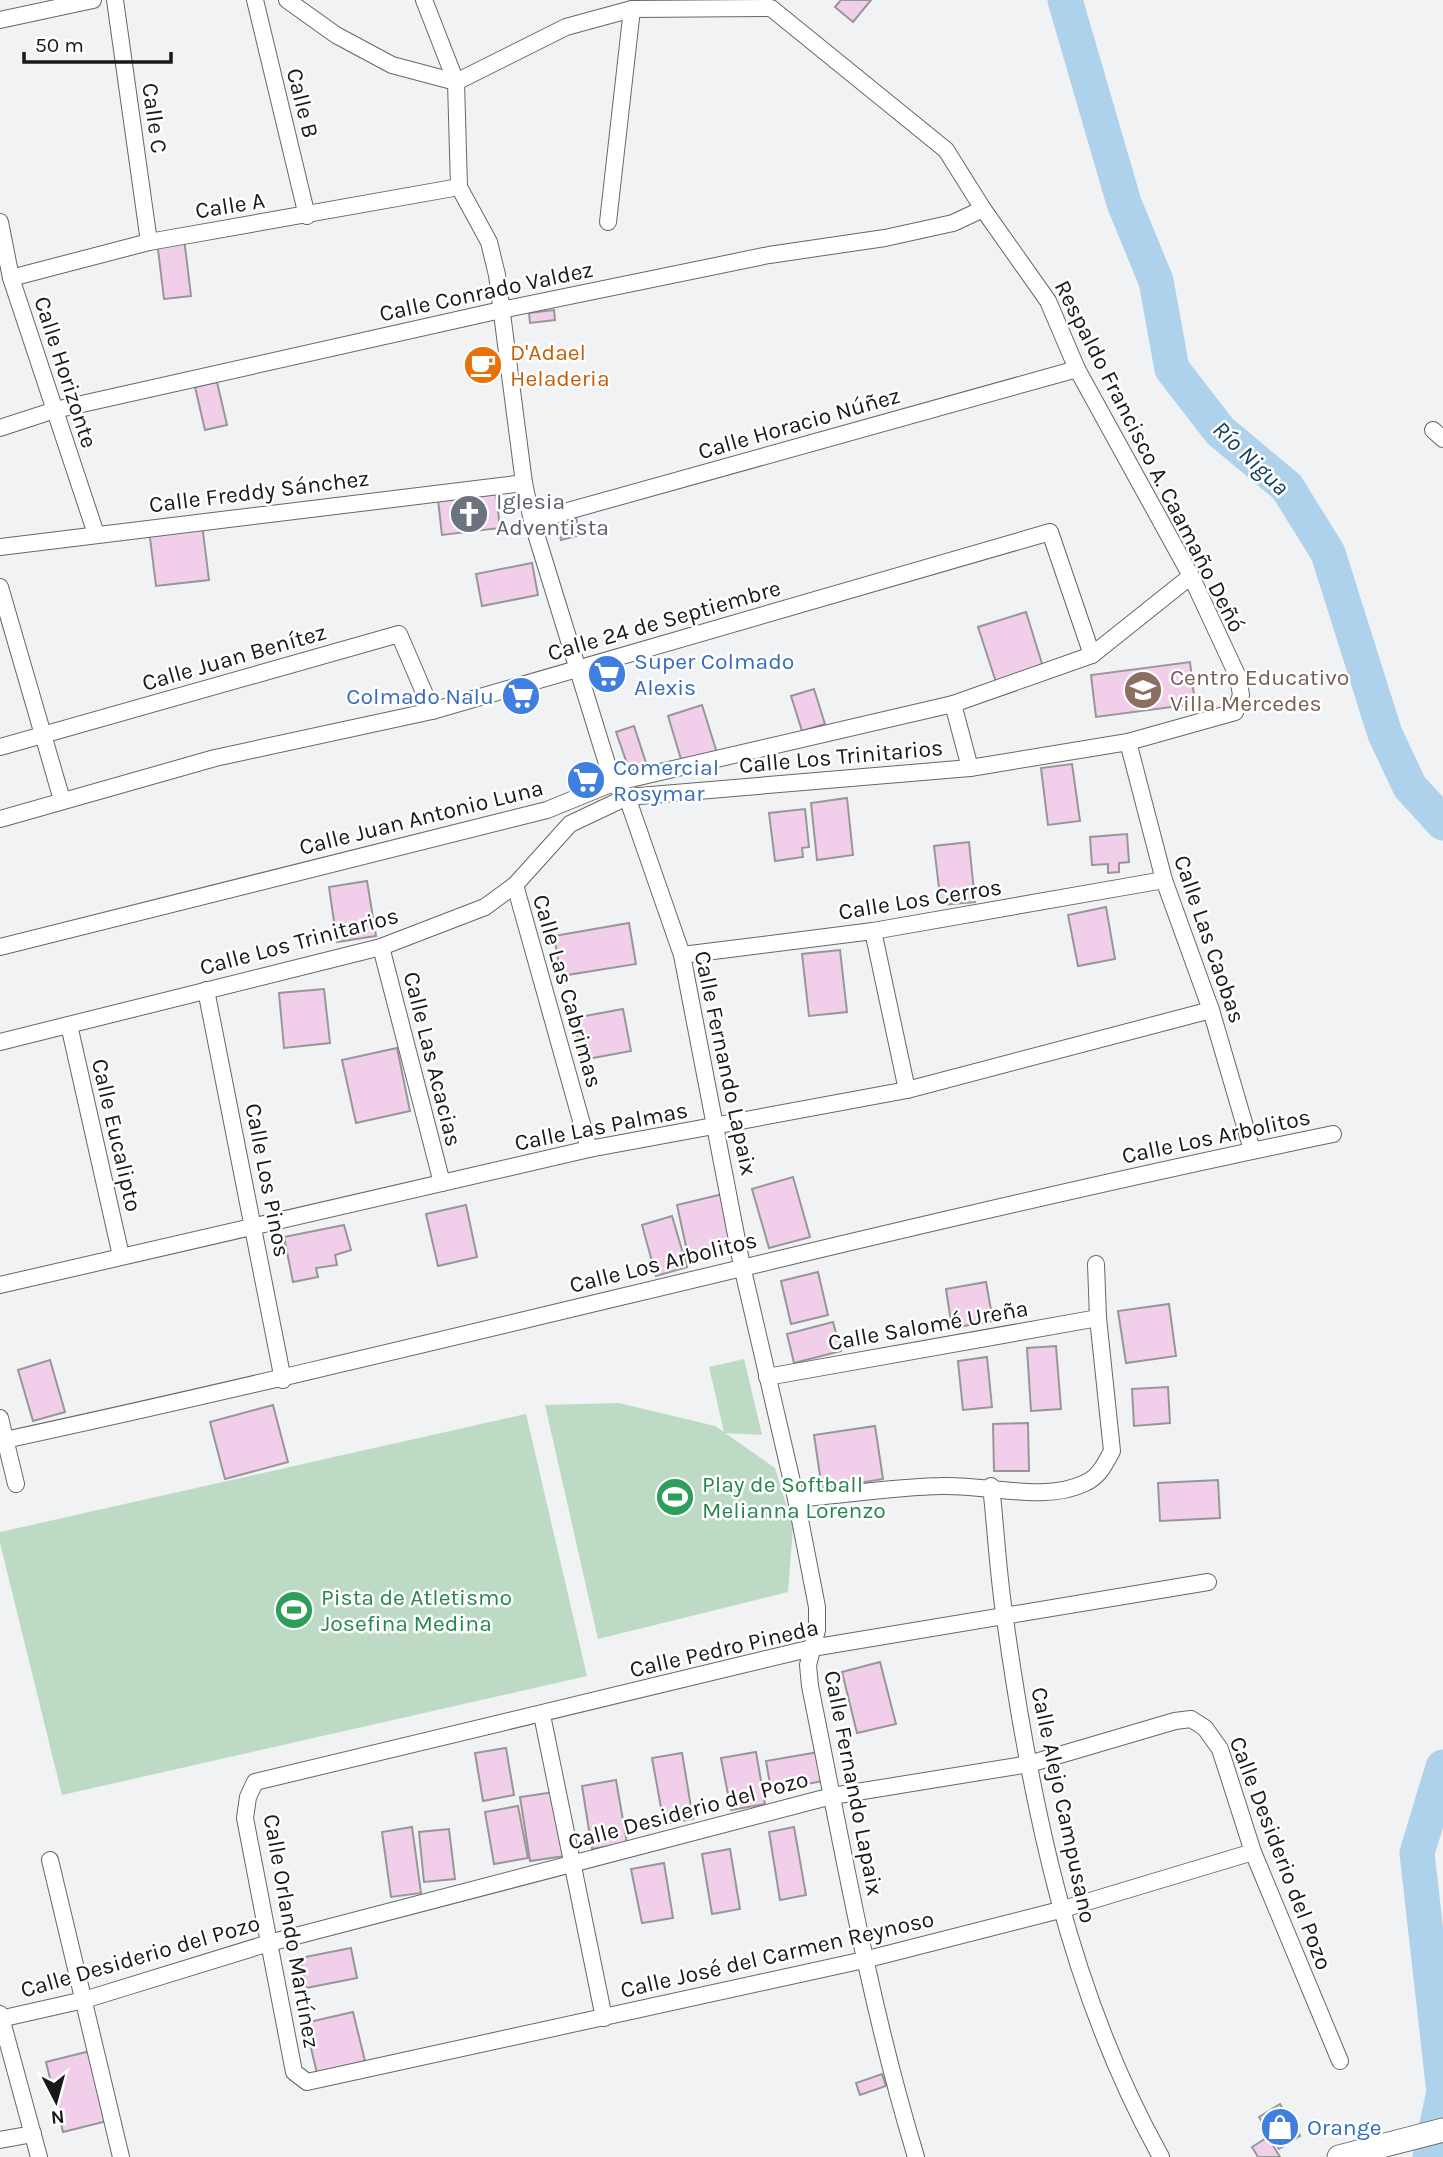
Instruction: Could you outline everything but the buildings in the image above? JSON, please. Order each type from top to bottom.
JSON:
[{"type":"main road","points":[[1339,2157],[1443,2130]]},
{"type":"street","points":[[0,20],[93,0]]},
{"type":"street","name":"Calle C","points":[[115,0],[149,242]]},
{"type":"street","name":"Calle B","points":[[255,0],[307,216]]},
{"type":"street","points":[[287,0],[336,34],[392,65],[456,82]]},
{"type":"street","name":"Calle Fernando Lapaix","points":[[424,0],[456,82],[459,187],[489,242],[497,275],[524,483],[532,521],[575,670],[613,783],[628,797],[682,955],[742,1266],[796,1499],[817,1607],[817,1630],[808,1665],[810,1686],[864,1960],[892,2079],[916,2157]]},
{"type":"street","name":"Respaldo Francisco A. Caamaño Deñó","points":[[456,82],[566,27],[632,9],[772,4],[946,150],[983,209],[1048,301],[1077,369],[1191,576],[1238,677],[1241,695],[1235,712]]},
{"type":"street","points":[[608,222],[632,9]]},
{"type":"street","name":"Calle A","points":[[11,278],[149,242],[459,187]]},
{"type":"street","name":"Calle Conrado Valdez","points":[[0,428],[55,410],[501,310],[769,255],[885,238],[953,223],[983,209]]},
{"type":"street","name":"Calle Horizonte","points":[[0,222],[11,278],[96,534]]},
{"type":"street","name":"Calle Horacio Núñez","points":[[532,521],[1077,369]]},
{"type":"street","name":"Calle Freddy Sánchez","points":[[0,547],[524,483]]},
{"type":"street","name":"Calle 24 de Septiembre","points":[[0,819],[215,758],[432,711],[1050,532],[1092,655]]},
{"type":"street","name":"Calle Juan Antonio Luna","points":[[0,947],[547,810],[613,783],[953,705],[1092,655],[1191,576]]},
{"type":"street","points":[[1,592],[62,800]]},
{"type":"street","name":"Calle Juan Benítez","points":[[0,747],[399,634],[432,711]]},
{"type":"street","points":[[953,705],[970,768]]},
{"type":"street","name":"Calle Los Trinitarios","points":[[0,1042],[381,947],[485,908],[515,885],[570,824],[628,797],[970,768],[1128,742],[1235,712]]},
{"type":"street","name":"Calle Las Caobas","points":[[1128,742],[1164,880],[1211,1010],[1252,1150]]},
{"type":"street","name":"Calle Los Cerros","points":[[682,955],[873,931],[1164,880]]},
{"type":"street","name":"Calle Las Cabrimas","points":[[515,885],[589,1149]]},
{"type":"street","points":[[873,931],[907,1090]]},
{"type":"street","name":"Calle Las Acacias","points":[[381,947],[442,1183]]},
{"type":"street","name":"Calle Los Pinos","points":[[205,990],[283,1380]]},
{"type":"street","name":"Calle Las Palmas","points":[[0,1285],[589,1149],[907,1090],[1211,1010]]},
{"type":"street","name":"Calle Eucalipto","points":[[69,1025],[121,1256]]},
{"type":"street","name":"Calle Los Arbolitos","points":[[5,1440],[283,1380],[742,1266],[1333,1134]]},
{"type":"street","points":[[796,1499],[940,1486],[990,1486],[1041,1495],[1085,1483],[1103,1469],[1112,1451],[1098,1318],[1096,1264]]},
{"type":"street","name":"Calle Salomé Ureña","points":[[767,1377],[1098,1318]]},
{"type":"street","points":[[0,1418],[16,1484]]},
{"type":"street","name":"Calle Alejo Campusano","points":[[990,1486],[1004,1618],[1029,1764],[1060,1910],[1102,2036],[1131,2104],[1161,2157]]},
{"type":"street","name":"Calle Pedro Pineda","points":[[256,1782],[812,1648],[1208,1582]]},
{"type":"street","points":[[542,1715],[604,2018]]},
{"type":"street","name":"Calle Desiderio del Pozo","points":[[1,2017],[84,2000],[269,1943],[832,1796],[1029,1764],[1175,1721],[1191,1719],[1205,1728],[1220,1749],[1253,1852],[1340,2061]]},
{"type":"street","name":"Calle Orlando Martínez","points":[[256,1782],[248,1797],[245,1818],[294,2071],[307,2082]]},
{"type":"street","name":"Calle José del Carmen Reynoso","points":[[307,2082],[864,1960],[1060,1910],[1253,1852]]},
{"type":"street","points":[[50,1860],[121,2157]]},
{"type":"street","points":[[1,2017],[39,2157]]},
{"type":"street","points":[[0,2140],[33,2134]]},
{"type":"green space","name":"Play de Softball Melianna Lorenzo","points":[[744,1359],[762,1435],[725,1433],[775,1468],[793,1527],[788,1592],[598,1639],[545,1405],[619,1403],[715,1426],[724,1432],[709,1367]]},
{"type":"green space","name":"Pista de Atletismo Josefina Medina","points":[[526,1414],[587,1676],[62,1795],[0,1543],[0,1532]]},
{"type":"waterway","name":"Río Nigua","points":[[1065,0],[1124,203],[1156,281],[1172,369],[1220,431],[1287,487],[1328,553],[1385,734],[1410,787],[1443,823]]},
{"type":"waterway","name":"Río Nigua","points":[[1443,1767],[1417,1853],[1443,2084]]},
{"type":"waterway","name":"Río Nigua","points":[[1430,2157],[1443,2096]]},
{"type":"place","name":"D'Adael Heladeria","points":[[483,365]]},
{"type":"place","name":"Iglesia Adventista","points":[[469,514]]},
{"type":"place","name":"Super Colmado Alexis","points":[[607,674]]},
{"type":"place","name":"Centro Educativo Villa Mercedes","points":[[1143,690]]},
{"type":"place","name":"Colmado Nalu","points":[[521,696]]},
{"type":"place","name":"Comercial Rosymar","points":[[586,780]]},
{"type":"place","name":"Play de Softball Melianna Lorenzo","points":[[675,1497]]},
{"type":"place","name":"Pista de Atletismo Josefina Medina","points":[[294,1610]]},
{"type":"place","name":"Orange","points":[[1280,2127]]}]
